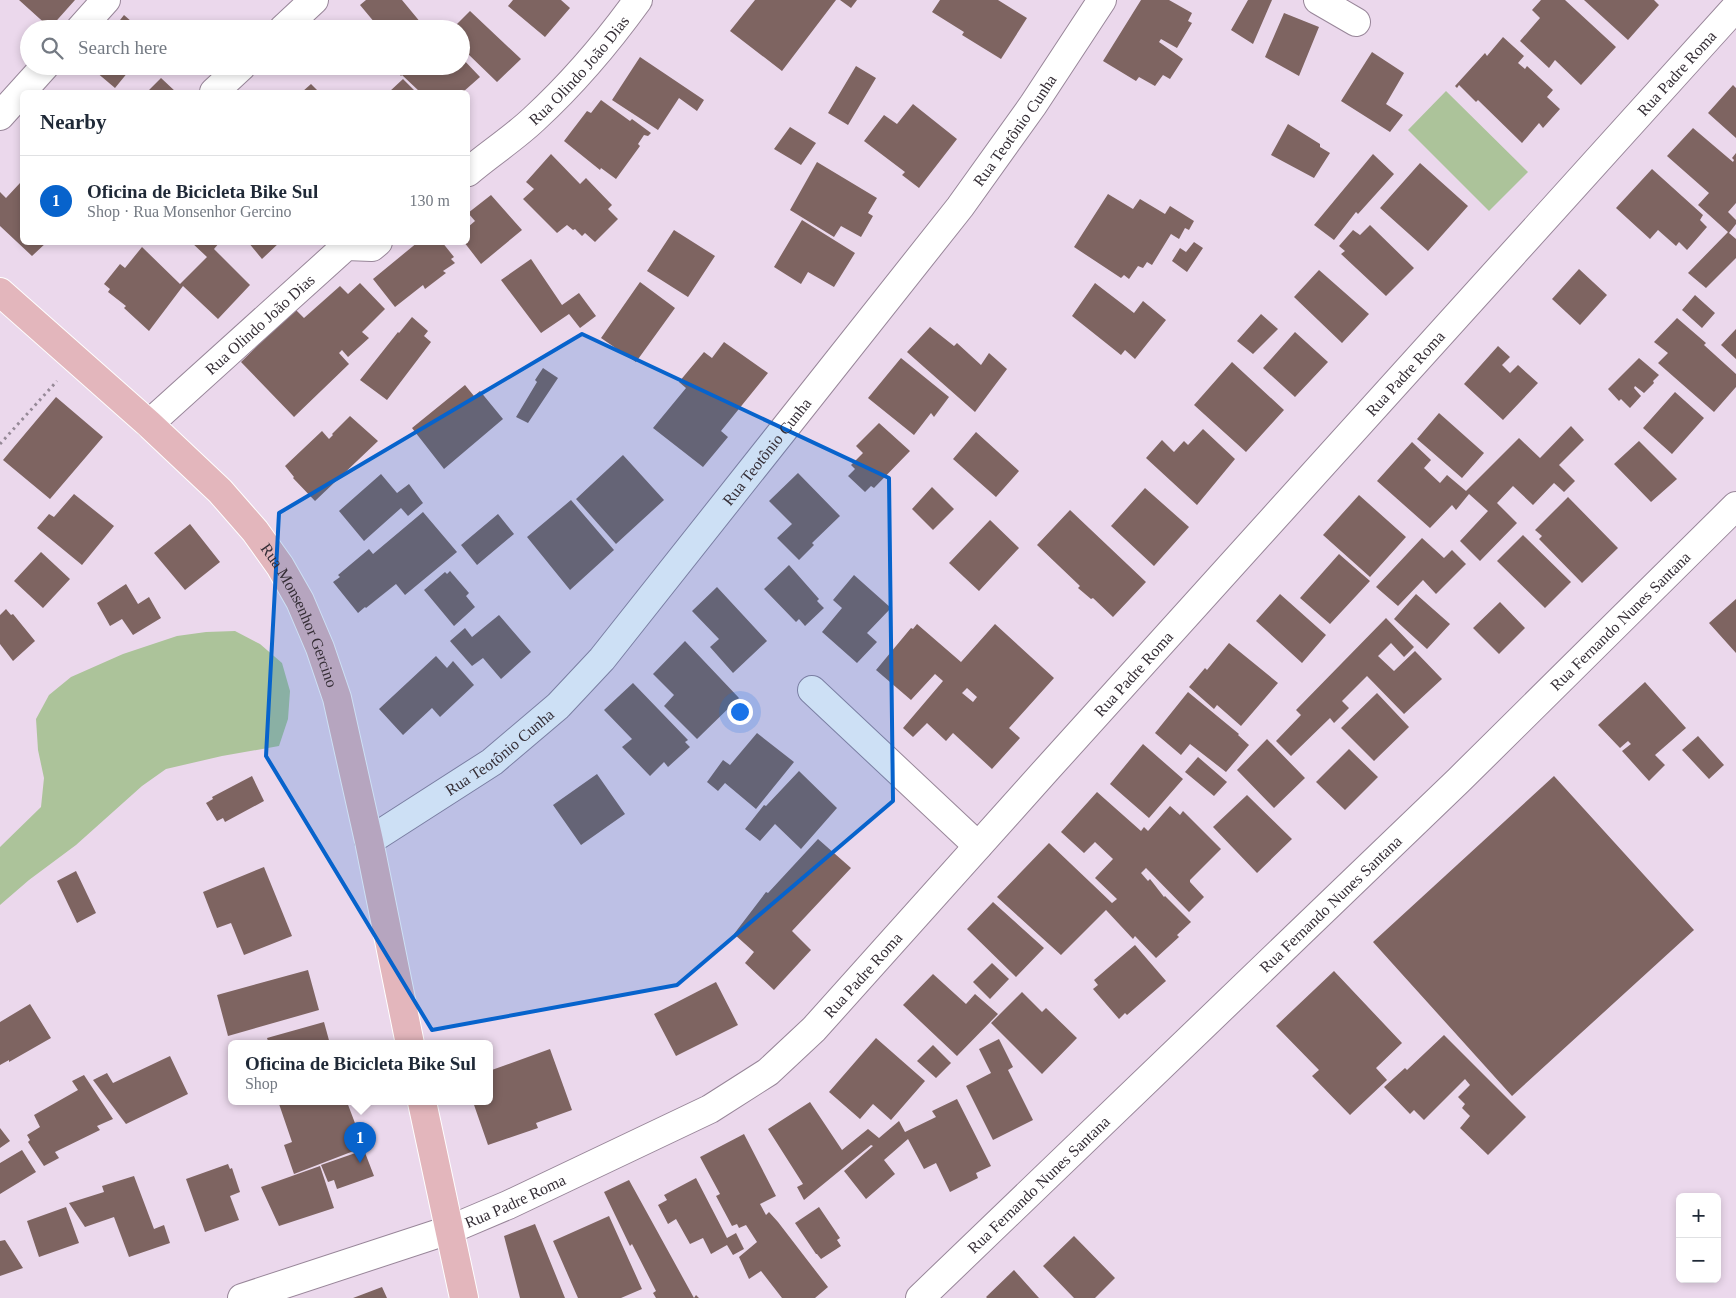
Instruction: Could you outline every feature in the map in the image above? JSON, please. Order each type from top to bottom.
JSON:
[{"type":"main road","name":"Rua Monsenhor Gercino","points":[[0,292],[149,424],[220,491],[249,524],[280,566],[300,601],[320,648],[337,698],[369,841],[409,1040]]},
{"type":"main road","points":[[423,1105],[464,1298]]},
{"type":"street","points":[[88,20],[106,0]]},
{"type":"street","points":[[293,20],[314,0]]},
{"type":"street","name":"Rua Olindo João Dias","points":[[470,170],[532,121],[573,80],[612,35],[638,0]]},
{"type":"street","name":"Rua Teotônio Cunha","points":[[369,841],[492,762],[558,706],[602,659],[960,207],[1034,105],[1102,0]]},
{"type":"street","points":[[1318,0],[1356,22]]},
{"type":"street","name":"Rua Padre Roma","points":[[242,1298],[449,1230],[508,1205],[710,1109],[768,1072],[814,1029],[1736,7]]},
{"type":"street","points":[[23,90],[37,75]]},
{"type":"street","points":[[216,90],[232,75]]},
{"type":"street","points":[[0,116],[20,94]]},
{"type":"street","name":"Rua Olindo João Dias","points":[[149,424],[343,245]]},
{"type":"street","name":"Rua Olindo João Dias","points":[[353,245],[372,247],[374,245]]},
{"type":"street","name":"Rua Fernando Nunes Santana","points":[[920,1298],[1459,780],[1736,506]]},
{"type":"street","points":[[812,690],[978,846]]},
{"type":"path","points":[[0,444],[76,360]]},
{"type":"highlighted area","points":[[582,334],[889,478],[893,801],[677,985],[432,1030],[266,756],[279,513]]},
{"type":"green space","points":[[1446,91],[1528,172],[1489,211],[1408,130]]},
{"type":"green space","points":[[235,631],[260,644],[282,663],[290,691],[288,719],[279,746],[222,756],[166,769],[142,786],[76,845],[29,880],[0,905],[0,847],[41,807],[44,778],[38,750],[36,719],[49,695],[71,677],[123,654],[177,636]]},
{"type":"building","points":[[19,0],[75,0],[57,20],[41,20]]},
{"type":"building","points":[[366,0],[402,0],[419,20],[372,20],[360,5]]},
{"type":"building","points":[[513,0],[561,0],[570,8],[545,37],[508,6]]},
{"type":"building","points":[[755,0],[836,0],[782,71],[730,31]]},
{"type":"building","points":[[840,0],[857,0],[851,8]]},
{"type":"building","points":[[940,0],[998,0],[1027,18],[1001,59],[962,35],[964,32],[932,12]]},
{"type":"building","points":[[1141,0],[1169,0],[1192,13],[1188,21],[1192,23],[1177,48],[1161,39],[1159,42],[1183,59],[1170,79],[1163,75],[1155,86],[1139,77],[1136,81],[1103,61]]},
{"type":"building","points":[[1248,0],[1272,0],[1253,44],[1231,30]]},
{"type":"building","points":[[1541,0],[1565,0],[1616,47],[1581,85],[1555,60],[1549,68],[1520,41],[1540,18],[1532,10]]},
{"type":"building","points":[[1584,0],[1654,0],[1659,5],[1628,40]]},
{"type":"building","points":[[470,11],[521,59],[497,82],[470,56],[470,20],[461,20]]},
{"type":"building","points":[[1284,13],[1319,27],[1299,76],[1265,57]]},
{"type":"building","points":[[124,15],[130,20],[120,20]]},
{"type":"building","points":[[1503,37],[1524,56],[1518,63],[1525,69],[1527,66],[1553,90],[1547,97],[1560,109],[1543,128],[1539,123],[1522,143],[1478,100],[1476,102],[1459,85],[1457,88],[1455,86],[1485,53],[1487,56]]},
{"type":"building","points":[[1372,52],[1404,73],[1386,104],[1403,115],[1390,132],[1341,101]]},
{"type":"building","points":[[640,57],[704,100],[697,111],[679,98],[658,130],[612,100]]},
{"type":"building","points":[[470,66],[480,77],[465,90],[418,90],[402,75],[470,75]]},
{"type":"building","points":[[856,66],[876,78],[848,125],[828,113]]},
{"type":"building","points":[[100,75],[126,75],[115,88]]},
{"type":"building","points":[[161,78],[174,90],[149,90]]},
{"type":"building","points":[[403,79],[414,90],[391,90]]},
{"type":"building","points":[[311,84],[317,90],[304,90]]},
{"type":"building","points":[[1733,85],[1736,88],[1736,138],[1708,113]]},
{"type":"building","points":[[601,100],[630,121],[632,119],[651,133],[648,136],[644,135],[638,144],[640,146],[616,179],[601,168],[600,170],[564,141],[587,111],[591,113]]},
{"type":"building","points":[[913,104],[957,139],[919,188],[902,175],[905,172],[864,141],[884,115],[897,124]]},
{"type":"building","points":[[1288,124],[1320,144],[1320,147],[1330,153],[1314,178],[1271,155]]},
{"type":"building","points":[[790,127],[816,143],[801,165],[774,149]]},
{"type":"building","points":[[1693,128],[1733,162],[1732,158],[1736,153],[1736,203],[1728,212],[1736,220],[1736,224],[1729,233],[1736,239],[1736,258],[1706,288],[1688,273],[1728,232],[1698,205],[1709,193],[1667,156]]},
{"type":"building","points":[[551,154],[580,184],[586,178],[612,205],[608,209],[618,219],[595,242],[585,233],[582,236],[575,229],[573,230],[567,225],[557,233],[523,199],[534,189],[526,182]]},
{"type":"building","points":[[1373,154],[1394,174],[1358,214],[1356,212],[1334,240],[1314,225]]},
{"type":"building","points":[[817,162],[877,198],[868,213],[873,216],[861,237],[841,226],[834,237],[790,210]]},
{"type":"building","points":[[1420,163],[1468,206],[1428,251],[1380,208]]},
{"type":"building","points":[[1652,169],[1703,215],[1700,220],[1707,227],[1687,250],[1679,242],[1676,246],[1658,230],[1650,239],[1616,208]]},
{"type":"building","points":[[20,183],[20,245],[0,226],[0,192],[6,198]]},
{"type":"building","points":[[1108,194],[1133,209],[1140,199],[1165,214],[1170,206],[1194,221],[1189,230],[1185,228],[1179,239],[1171,234],[1152,265],[1147,262],[1143,268],[1138,266],[1129,279],[1124,275],[1121,278],[1074,247]]},
{"type":"building","points":[[491,195],[522,230],[481,264],[466,245],[470,245],[470,225],[475,221],[470,215],[470,211]]},
{"type":"building","points":[[802,220],[855,253],[834,287],[808,272],[801,284],[774,267]]},
{"type":"building","points":[[1370,225],[1414,268],[1386,296],[1341,254],[1345,251],[1339,246],[1353,230],[1360,235]]},
{"type":"building","points":[[674,230],[715,256],[688,297],[647,271]]},
{"type":"building","points":[[1194,242],[1203,248],[1187,272],[1172,261],[1180,248],[1186,252]]},
{"type":"building","points":[[20,245],[44,245],[32,256]]},
{"type":"building","points":[[194,245],[217,245],[214,249],[250,285],[218,319],[183,286],[149,331],[124,308],[126,306],[108,292],[110,289],[104,284],[120,264],[125,268],[142,247],[180,284],[207,257]]},
{"type":"building","points":[[250,245],[277,245],[262,259]]},
{"type":"building","points":[[414,245],[444,245],[454,257],[451,259],[455,263],[443,271],[446,273],[425,289],[423,285],[395,307],[373,279]]},
{"type":"building","points":[[531,259],[562,305],[579,293],[596,316],[580,328],[569,314],[541,333],[501,280]]},
{"type":"building","points":[[1579,269],[1607,295],[1580,325],[1552,299]]},
{"type":"building","points":[[1319,270],[1369,314],[1342,343],[1294,297]]},
{"type":"building","points":[[640,282],[675,308],[636,362],[601,338]]},
{"type":"building","points":[[360,283],[385,309],[362,332],[369,338],[348,357],[342,350],[339,353],[349,364],[294,417],[241,362],[295,309],[304,318],[340,286],[348,294]]},
{"type":"building","points":[[1095,283],[1134,313],[1143,301],[1166,320],[1135,359],[1125,350],[1121,355],[1072,316]]},
{"type":"building","points":[[1695,295],[1715,313],[1702,328],[1682,310]]},
{"type":"building","points":[[1261,314],[1278,329],[1253,354],[1237,341]]},
{"type":"building","points":[[412,317],[428,331],[424,336],[431,342],[387,400],[360,380]]},
{"type":"building","points":[[1677,318],[1706,343],[1704,345],[1736,374],[1736,387],[1714,412],[1658,363],[1668,353],[1654,342]]},
{"type":"building","points":[[930,327],[954,346],[957,343],[981,365],[989,353],[1007,369],[975,412],[907,352]]},
{"type":"building","points":[[1736,329],[1736,359],[1721,345]]},
{"type":"building","points":[[1295,332],[1328,362],[1295,397],[1263,368]]},
{"type":"building","points":[[724,342],[768,373],[721,431],[728,437],[703,467],[653,428],[686,388],[679,382],[704,352],[712,358]]},
{"type":"building","points":[[1498,346],[1510,357],[1502,365],[1510,373],[1518,365],[1538,383],[1503,420],[1464,384]]},
{"type":"building","points":[[901,358],[949,397],[934,417],[931,413],[914,435],[868,398]]},
{"type":"building","points":[[1639,358],[1659,375],[1644,393],[1635,386],[1634,388],[1641,396],[1630,408],[1621,399],[1619,401],[1608,389]]},
{"type":"building","points":[[1232,362],[1284,410],[1246,452],[1194,405]]},
{"type":"building","points":[[543,368],[558,378],[528,423],[516,417],[537,382],[535,380]]},
{"type":"building","points":[[465,385],[474,396],[480,391],[503,419],[444,469],[412,428]]},
{"type":"building","points":[[1675,392],[1704,418],[1672,454],[1643,428]]},
{"type":"building","points":[[56,397],[103,437],[50,499],[3,460]]},
{"type":"building","points":[[1439,413],[1484,453],[1462,478],[1417,439]]},
{"type":"building","points":[[350,416],[378,441],[315,501],[293,478],[285,466],[322,431],[329,439]]},
{"type":"building","points":[[879,423],[910,451],[874,488],[871,486],[865,492],[848,476],[855,469],[851,465],[863,453],[856,446]]},
{"type":"building","points":[[1571,426],[1584,440],[1559,465],[1575,481],[1564,492],[1554,483],[1533,505],[1513,486],[1497,503],[1517,523],[1480,561],[1460,541],[1488,511],[1469,494],[1456,510],[1452,505],[1430,528],[1377,481],[1412,442],[1431,460],[1424,468],[1440,483],[1447,475],[1466,491],[1519,438],[1540,458]]},
{"type":"building","points":[[1203,429],[1235,459],[1197,505],[1146,458],[1162,440],[1174,452],[1184,441],[1188,445]]},
{"type":"building","points":[[976,432],[1019,471],[996,497],[953,459]]},
{"type":"building","points":[[1639,441],[1677,479],[1651,502],[1614,464]]},
{"type":"building","points":[[623,455],[664,500],[616,544],[576,499]]},
{"type":"building","points":[[798,473],[840,516],[812,543],[814,545],[799,560],[777,538],[792,524],[769,501]]},
{"type":"building","points":[[381,474],[397,493],[409,484],[423,503],[408,516],[401,508],[364,541],[339,511]]},
{"type":"building","points":[[932,487],[954,509],[933,530],[912,509]]},
{"type":"building","points":[[1145,488],[1189,527],[1154,566],[1111,526]]},
{"type":"building","points":[[74,494],[114,526],[82,565],[37,528],[49,514],[54,517]]},
{"type":"building","points":[[1359,495],[1406,537],[1370,577],[1323,535]]},
{"type":"building","points":[[1568,497],[1618,548],[1582,583],[1539,539],[1542,536],[1535,530]]},
{"type":"building","points":[[571,500],[614,550],[570,590],[527,537]]},
{"type":"building","points":[[1070,510],[1146,582],[1113,617],[1093,598],[1091,599],[1078,588],[1080,586],[1037,545]]},
{"type":"building","points":[[423,512],[457,552],[405,595],[396,584],[358,613],[333,582],[340,577],[338,575],[369,549],[373,554]]},
{"type":"building","points":[[498,514],[514,534],[477,565],[461,545]]},
{"type":"building","points":[[990,520],[1019,548],[979,591],[949,563]]},
{"type":"building","points":[[190,524],[220,562],[185,590],[154,553]]},
{"type":"building","points":[[1523,535],[1571,582],[1545,608],[1497,561]]},
{"type":"building","points":[[1422,538],[1444,558],[1452,550],[1466,564],[1436,594],[1423,580],[1398,606],[1376,587]]},
{"type":"building","points":[[41,552],[70,579],[43,608],[14,581]]},
{"type":"building","points":[[1339,554],[1370,581],[1330,624],[1300,598]]},
{"type":"building","points":[[789,565],[819,599],[817,601],[824,608],[805,626],[799,619],[796,622],[764,589]]},
{"type":"building","points":[[450,571],[469,593],[466,596],[475,607],[454,626],[424,590],[445,572],[447,574]]},
{"type":"building","points":[[854,575],[891,608],[867,633],[877,642],[857,663],[822,632],[842,608],[833,600]]},
{"type":"building","points":[[126,584],[138,604],[149,597],[161,618],[133,635],[122,619],[110,626],[97,603]]},
{"type":"building","points":[[717,587],[767,641],[733,673],[710,647],[719,639],[692,611]]},
{"type":"building","points":[[1280,594],[1326,635],[1302,663],[1256,621]]},
{"type":"building","points":[[1416,594],[1450,624],[1427,649],[1394,619]]},
{"type":"building","points":[[1736,599],[1736,653],[1709,623]]},
{"type":"building","points":[[1500,602],[1525,628],[1499,654],[1473,628]]},
{"type":"building","points":[[6,609],[11,615],[13,614],[35,641],[13,661],[0,644],[0,615]]},
{"type":"building","points":[[499,615],[531,652],[501,679],[483,658],[472,666],[450,641],[465,628],[472,637]]},
{"type":"building","points":[[1386,618],[1414,647],[1404,657],[1391,643],[1378,656],[1394,671],[1415,651],[1442,679],[1404,714],[1367,676],[1342,701],[1349,708],[1334,723],[1330,718],[1291,756],[1276,741],[1301,715],[1296,710]]},
{"type":"building","points":[[917,624],[961,662],[995,624],[1054,678],[1009,728],[1020,738],[992,769],[953,733],[946,741],[927,723],[913,737],[903,728],[943,681],[935,674],[911,700],[876,670],[911,628],[913,629]],"holes":[[[967,688],[977,697],[973,702],[962,693]]]},
{"type":"building","points":[[685,641],[739,698],[697,739],[664,706],[674,695],[653,674]]},
{"type":"building","points":[[1229,643],[1278,683],[1241,726],[1217,705],[1214,709],[1189,687],[1205,668],[1207,670]]},
{"type":"building","points":[[436,656],[447,668],[453,661],[474,685],[440,717],[432,708],[403,735],[379,709]]},
{"type":"building","points":[[1645,682],[1686,728],[1655,755],[1665,765],[1649,781],[1622,751],[1631,744],[1628,741],[1620,748],[1598,725]]},
{"type":"building","points":[[633,683],[688,740],[685,742],[690,747],[668,767],[664,762],[650,776],[622,747],[632,739],[604,710]]},
{"type":"building","points":[[1188,692],[1239,734],[1249,745],[1226,772],[1190,744],[1181,755],[1155,733]]},
{"type":"building","points":[[1377,693],[1409,727],[1374,761],[1341,728]]},
{"type":"building","points":[[757,733],[794,762],[756,809],[725,783],[718,791],[707,782],[723,760],[730,765]]},
{"type":"building","points":[[1698,736],[1724,765],[1709,779],[1682,750]]},
{"type":"building","points":[[1267,739],[1305,778],[1274,808],[1237,770]]},
{"type":"building","points":[[1143,744],[1183,779],[1149,818],[1110,784]]},
{"type":"building","points":[[1349,749],[1378,777],[1345,810],[1316,782]]},
{"type":"building","points":[[1198,757],[1227,782],[1214,796],[1185,772]]},
{"type":"building","points":[[799,771],[837,808],[801,849],[775,824],[760,841],[745,829],[764,805],[766,806]]},
{"type":"building","points":[[597,774],[625,814],[581,845],[553,805]]},
{"type":"building","points":[[252,776],[264,801],[225,822],[223,818],[217,821],[206,803],[213,799],[212,797]]},
{"type":"building","points":[[1554,776],[1694,930],[1512,1096],[1373,942]]},
{"type":"building","points":[[1097,792],[1141,831],[1144,827],[1148,831],[1170,806],[1180,815],[1183,811],[1221,849],[1190,880],[1204,897],[1189,912],[1146,868],[1141,873],[1148,881],[1150,879],[1164,897],[1191,922],[1177,935],[1179,937],[1156,958],[1135,936],[1133,939],[1106,910],[1061,955],[997,897],[1049,843],[1112,903],[1117,899],[1095,878],[1113,859],[1095,842],[1084,853],[1061,832]]},
{"type":"building","points":[[1247,795],[1292,839],[1257,873],[1213,827]]},
{"type":"building","points":[[818,839],[851,868],[792,931],[811,950],[774,990],[745,963],[754,952],[734,934],[766,892],[768,893]]},
{"type":"building","points":[[264,867],[292,936],[244,955],[231,923],[217,928],[203,892]]},
{"type":"building","points":[[76,871],[96,913],[77,923],[57,881]]},
{"type":"building","points":[[993,902],[1044,948],[1016,977],[967,929]]},
{"type":"building","points":[[1135,945],[1166,981],[1127,1015],[1125,1013],[1119,1019],[1093,989],[1098,985],[1094,980]]},
{"type":"building","points":[[992,963],[1009,979],[990,999],[973,982]]},
{"type":"building","points":[[308,970],[319,1010],[228,1036],[217,995]]},
{"type":"building","points":[[1334,971],[1402,1043],[1376,1068],[1387,1080],[1350,1115],[1312,1076],[1319,1070],[1276,1026]]},
{"type":"building","points":[[933,974],[966,1004],[975,994],[998,1014],[957,1056],[903,1005]]},
{"type":"building","points":[[716,982],[738,1025],[676,1056],[654,1014]]},
{"type":"building","points":[[1022,992],[1042,1012],[1046,1008],[1077,1038],[1042,1074],[991,1023]]},
{"type":"building","points":[[30,1004],[51,1038],[9,1062],[9,1060],[0,1065],[0,1022]]},
{"type":"building","points":[[324,1022],[329,1040],[268,1040],[267,1038]]},
{"type":"building","points":[[1444,1035],[1526,1117],[1488,1155],[1460,1128],[1470,1116],[1462,1108],[1465,1104],[1458,1097],[1470,1085],[1465,1079],[1424,1120],[1414,1110],[1410,1114],[1384,1087],[1405,1068],[1407,1070]]},
{"type":"building","points":[[876,1038],[925,1081],[891,1120],[873,1104],[860,1119],[829,1092]]},
{"type":"building","points":[[999,1039],[1013,1067],[1008,1070],[1033,1120],[993,1140],[966,1086],[991,1073],[979,1049]]},
{"type":"building","points":[[933,1045],[951,1063],[936,1078],[917,1061]]},
{"type":"building","points":[[550,1049],[572,1110],[536,1123],[538,1128],[488,1145],[474,1105],[493,1105],[493,1070]]},
{"type":"building","points":[[170,1056],[188,1094],[126,1124],[93,1080],[107,1073],[113,1083]]},
{"type":"building","points":[[84,1075],[113,1119],[97,1126],[100,1130],[55,1152],[59,1158],[44,1166],[28,1142],[30,1140],[27,1135],[40,1127],[34,1115],[78,1090],[72,1081]]},
{"type":"building","points":[[957,1099],[991,1166],[976,1173],[978,1178],[950,1192],[936,1163],[924,1169],[908,1139],[884,1160],[895,1174],[866,1199],[844,1171],[873,1146],[871,1145],[804,1200],[797,1187],[803,1184],[768,1129],[810,1102],[842,1150],[868,1129],[879,1138],[899,1121],[905,1132],[936,1117],[932,1111]]},
{"type":"building","points":[[279,1105],[348,1105],[364,1147],[294,1174],[284,1145],[292,1142]]},
{"type":"building","points":[[0,1128],[10,1141],[0,1148]]},
{"type":"building","points":[[744,1134],[776,1196],[760,1204],[766,1215],[769,1212],[778,1222],[828,1287],[815,1298],[782,1298],[761,1271],[749,1279],[739,1257],[757,1242],[746,1225],[739,1228],[737,1224],[732,1226],[716,1196],[720,1194],[700,1157]]},
{"type":"building","points":[[22,1150],[36,1172],[0,1194],[0,1163]]},
{"type":"building","points":[[364,1150],[374,1176],[337,1189],[334,1180],[328,1182],[321,1165]]},
{"type":"building","points":[[228,1164],[230,1169],[232,1168],[240,1192],[230,1196],[239,1220],[205,1232],[186,1179]]},
{"type":"building","points":[[320,1166],[334,1208],[279,1226],[261,1187]]},
{"type":"building","points":[[134,1176],[154,1229],[164,1225],[170,1243],[129,1257],[114,1217],[85,1227],[69,1203],[104,1192],[102,1186]]},
{"type":"building","points":[[696,1178],[727,1238],[736,1233],[744,1249],[733,1255],[727,1245],[711,1254],[703,1238],[690,1244],[676,1219],[668,1224],[658,1205],[667,1200],[664,1195]]},
{"type":"building","points":[[629,1180],[694,1298],[656,1298],[653,1293],[656,1291],[632,1244],[630,1246],[604,1192]]},
{"type":"building","points":[[66,1207],[79,1243],[39,1257],[27,1221]]},
{"type":"building","points":[[819,1207],[840,1238],[837,1240],[841,1246],[821,1259],[795,1223]]},
{"type":"building","points":[[609,1216],[642,1289],[621,1298],[578,1298],[553,1241]]},
{"type":"building","points":[[535,1224],[565,1298],[520,1298],[504,1236]]},
{"type":"building","points":[[1074,1236],[1115,1278],[1095,1298],[1074,1298],[1043,1266]]},
{"type":"building","points":[[5,1240],[23,1268],[0,1276],[0,1241]]},
{"type":"building","points":[[1014,1270],[1039,1298],[986,1297]]},
{"type":"building","points":[[382,1287],[387,1298],[353,1298]]},
{"type":"place","name":"Oficina de Bicicleta Bike Sul","points":[[360,1163]]}]
